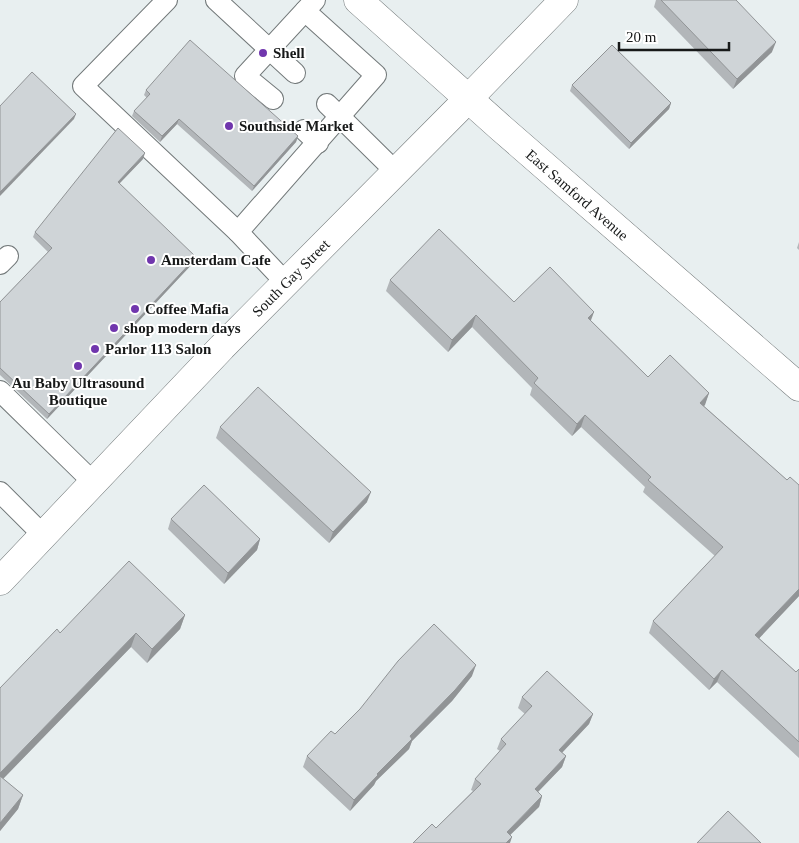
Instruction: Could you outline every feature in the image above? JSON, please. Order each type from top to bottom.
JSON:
[{"type":"street","name":"East Samford Avenue","points":[[358,0],[468,99],[799,388]]},
{"type":"street","name":"South Gay Street","points":[[0,580],[286,283],[564,0]]},
{"type":"lane","points":[[167,0],[83,86],[238,232],[286,283]]},
{"type":"lane","points":[[216,0],[294,73]]},
{"type":"lane","points":[[238,232],[311,137],[334,111],[376,75],[310,6],[245,76],[273,99]]},
{"type":"lane","points":[[334,111],[397,172]]},
{"type":"lane","points":[[0,391],[94,483]]},
{"type":"lane","points":[[0,492],[43,535]]},
{"type":"building","points":[[661,0],[736,0],[776,42],[737,79]]},
{"type":"building","name":"Southside Market","points":[[190,40],[298,136],[254,186],[179,119],[162,136],[134,111],[150,94],[146,90]]},
{"type":"building","points":[[612,45],[671,103],[631,143],[572,85]]},
{"type":"building","points":[[32,72],[76,114],[0,192],[0,106]]},
{"type":"building","points":[[118,128],[145,153],[118,182],[196,257],[49,414],[0,368],[0,302],[52,248],[35,232]]},
{"type":"building","points":[[439,229],[514,302],[550,267],[594,312],[588,318],[648,377],[670,355],[709,393],[700,403],[787,480],[790,477],[799,485],[799,589],[755,635],[796,672],[799,669],[799,742],[722,670],[714,679],[653,621],[723,547],[648,480],[651,477],[585,415],[577,424],[534,383],[538,378],[476,315],[452,340],[390,280]]},
{"type":"building","points":[[258,387],[371,492],[333,532],[220,427]]},
{"type":"building","points":[[204,485],[260,539],[228,573],[171,519]]},
{"type":"building","points":[[129,561],[185,615],[152,649],[136,633],[0,773],[0,688],[57,629],[60,633]]},
{"type":"building","points":[[434,624],[476,665],[455,690],[410,736],[412,739],[354,800],[307,756],[331,731],[335,734],[360,709],[398,661]]},
{"type":"building","points":[[547,671],[593,714],[559,750],[566,756],[535,789],[542,796],[507,832],[512,837],[506,843],[413,843],[432,824],[436,828],[481,784],[475,779],[506,744],[501,739],[532,706],[522,697]]},
{"type":"building","points":[[0,776],[23,795],[0,823]]},
{"type":"building","points":[[728,811],[761,843],[697,843]]},
{"type":"place","name":"Shell","points":[[263,53]]},
{"type":"place","name":"Southside Market","points":[[229,126]]},
{"type":"place","name":"Amsterdam Cafe","points":[[151,260]]},
{"type":"place","name":"Coffee Mafia","points":[[135,309]]},
{"type":"place","name":"shop modern days","points":[[114,328]]},
{"type":"place","name":"Parlor 113 Salon","points":[[95,349]]},
{"type":"place","name":"Au Baby Ultrasound Boutique","points":[[78,366]]}]
